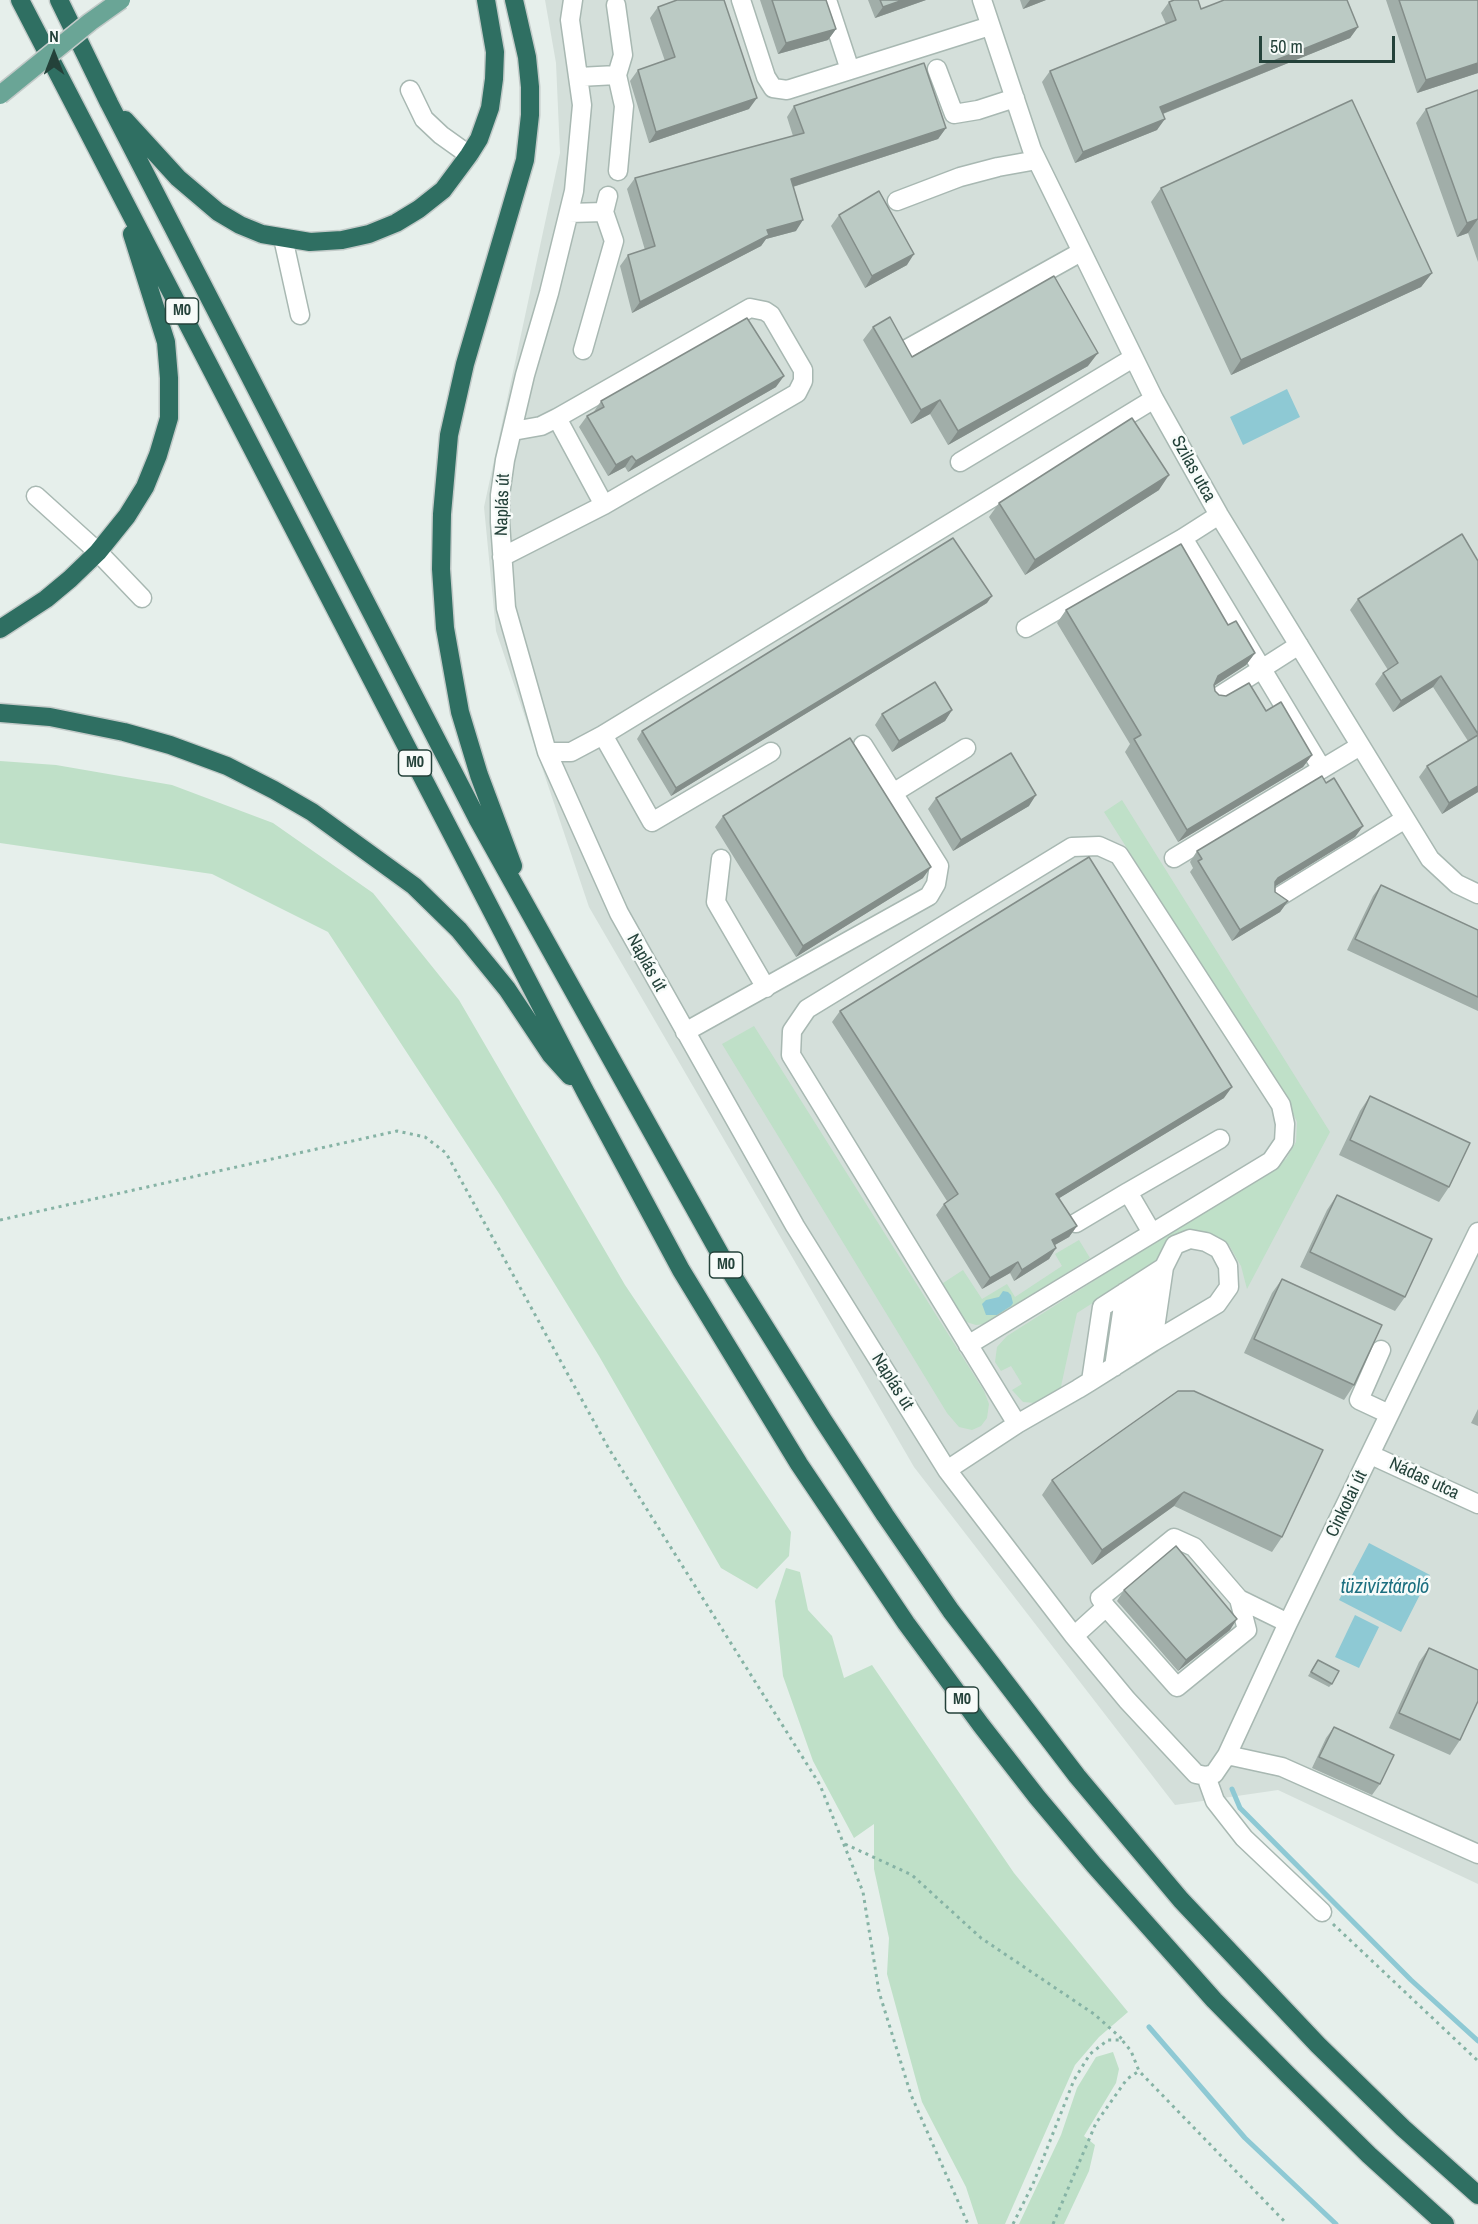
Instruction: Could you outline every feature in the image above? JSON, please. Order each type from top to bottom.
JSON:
[{"type":"highway","name":"M0","points":[[20,0],[117,190],[246,432],[586,1093],[681,1270],[799,1464],[906,1623],[981,1725],[1094,1865],[1214,2000],[1369,2155],[1445,2224]]},
{"type":"highway","name":"M0","points":[[59,0],[109,103],[477,818],[725,1263],[885,1515],[951,1611],[1077,1776],[1181,1900],[1318,2045],[1403,2128],[1478,2195]]},
{"type":"highway","points":[[109,103],[178,178],[218,213],[240,225],[262,234],[310,242],[342,240],[369,234],[396,224],[443,190],[479,139],[490,108],[494,79],[495,52],[486,0]]},
{"type":"highway","points":[[514,0],[521,24],[530,87],[530,115],[525,160],[465,364],[449,435],[442,514],[441,569],[445,628],[460,712],[479,775],[504,839],[525,903]]},
{"type":"highway","points":[[0,629],[46,599],[70,579],[98,552],[127,516],[145,487],[169,418],[166,342],[117,190]]},
{"type":"highway","points":[[0,713],[50,717],[124,732],[170,746],[226,766],[312,812],[414,886],[459,930],[507,989],[551,1055],[586,1093]]},
{"type":"main road","points":[[0,95],[90,22],[121,0]]},
{"type":"street","name":"Naplás út","points":[[573,0],[570,20],[582,105],[574,191],[525,375],[505,460],[500,495],[506,608],[547,752],[618,913],[795,1226],[947,1470],[1074,1636],[1127,1700],[1196,1774],[1210,1775]]},
{"type":"street","points":[[741,0],[766,77],[773,88],[787,90],[990,26]]},
{"type":"street","points":[[827,0],[850,70]]},
{"type":"street","name":"Szilas utca","points":[[982,0],[1037,160],[1154,399],[1219,515],[1430,859],[1457,884],[1478,894]]},
{"type":"street","points":[[616,5],[623,55],[617,75],[624,106],[618,171]]},
{"type":"street","points":[[937,69],[954,114],[1015,98]]},
{"type":"street","points":[[579,77],[617,75]]},
{"type":"street","points":[[411,90],[424,119],[441,135],[469,155]]},
{"type":"street","points":[[897,201],[960,177],[1037,160]]},
{"type":"street","points":[[569,213],[606,204],[614,241],[583,350]]},
{"type":"street","points":[[283,238],[300,315]]},
{"type":"street","points":[[905,350],[1081,252]]},
{"type":"street","points":[[502,557],[604,505],[797,393],[803,381],[803,369],[771,315],[765,311],[750,308],[557,418],[541,426],[513,430]]},
{"type":"street","points":[[960,462],[1133,358]]},
{"type":"street","points":[[547,752],[571,752],[603,735],[1154,399]]},
{"type":"street","points":[[557,418],[604,505]]},
{"type":"street","points":[[36,496],[98,552],[142,598]]},
{"type":"street","points":[[1026,628],[1184,538],[1219,515]]},
{"type":"street","points":[[1184,538],[1322,769]]},
{"type":"street","points":[[1216,698],[1299,645]]},
{"type":"street","points":[[603,735],[652,822],[771,753]]},
{"type":"street","points":[[685,1032],[929,896],[936,884],[939,866],[863,746]]},
{"type":"street","points":[[1174,858],[1360,746]]},
{"type":"street","points":[[893,793],[966,748]]},
{"type":"street","points":[[1277,898],[1405,819]]},
{"type":"street","points":[[969,1345],[1271,1161],[1284,1142],[1285,1124],[1281,1105],[1119,855],[1099,846],[1072,847],[807,1009],[792,1031],[790,1055],[1017,1424]]},
{"type":"street","points":[[721,859],[716,902],[766,988]]},
{"type":"street","points":[[1076,1223],[1220,1139]]},
{"type":"street","points":[[1128,1192],[1152,1233]]},
{"type":"street","name":"Cinkotai út","points":[[1210,1775],[1227,1755],[1288,1623],[1478,1232]]},
{"type":"street","points":[[947,1470],[1017,1424],[1217,1304],[1229,1287],[1228,1266],[1219,1249],[1206,1242],[1190,1239],[1175,1245],[1164,1267],[1153,1342]]},
{"type":"street","points":[[1091,1381],[1102,1307],[1164,1267]]},
{"type":"street","points":[[1134,1354],[1144,1280]]},
{"type":"street","points":[[1114,1367],[1125,1292]]},
{"type":"street","points":[[1381,1350],[1359,1400],[1389,1414]]},
{"type":"street","name":"Nádas utca","points":[[1371,1455],[1478,1504]]},
{"type":"street","points":[[1239,1599],[1247,1630],[1177,1687],[1100,1598],[1174,1538],[1194,1547],[1239,1599],[1288,1623]]},
{"type":"street","points":[[1074,1636],[1106,1607]]},
{"type":"street","points":[[1227,1755],[1282,1767],[1478,1854]]},
{"type":"street","points":[[1210,1775],[1215,1802],[1244,1838],[1322,1912]]},
{"type":"path","points":[[0,1221],[396,1131],[425,1137],[447,1153],[609,1449],[820,1785],[863,1892],[879,1992],[912,2095],[968,2224]]},
{"type":"path","points":[[843,1843],[912,1875],[981,1938],[1094,2014],[1131,2051],[1139,2071],[1287,2224]]},
{"type":"path","points":[[1322,1912],[1478,2061]]},
{"type":"path","points":[[1014,2224],[1034,2184],[1074,2080],[1090,2054],[1108,2040],[1122,2040]]},
{"type":"path","points":[[1053,2224],[1096,2123],[1127,2079],[1139,2071]]},
{"type":"shaded area","points":[[545,0],[1478,0],[1478,1884],[1278,1790],[1175,1805],[914,1467],[589,907],[496,631],[484,507],[560,153],[556,63]]},
{"type":"green space","points":[[0,761],[56,765],[172,785],[273,823],[373,893],[459,1000],[625,1285],[791,1532],[789,1556],[757,1589],[721,1568],[599,1356],[500,1195],[328,932],[212,874],[0,843]]},
{"type":"green space","points":[[1122,800],[1330,1132],[1247,1289],[1241,1266],[1229,1245],[1211,1235],[1169,1243],[1151,1266],[1077,1313],[1060,1391],[1045,1401],[1023,1402],[1012,1390],[1022,1384],[1011,1366],[1001,1371],[995,1362],[997,1347],[1007,1336],[1286,1159],[1296,1142],[1297,1122],[1287,1101],[1104,812]]},
{"type":"green space","points":[[754,1026],[984,1391],[989,1404],[987,1418],[981,1426],[972,1430],[959,1427],[947,1413],[722,1044]]},
{"type":"green space","points":[[1079,1240],[1090,1258],[986,1324],[976,1325],[963,1321],[940,1285],[963,1270],[982,1299],[1007,1284],[1015,1297],[1062,1266],[1055,1254]]},
{"type":"green space","points":[[786,1568],[800,1572],[808,1610],[832,1636],[844,1678],[872,1665],[1014,1873],[1128,2012],[1099,2037],[1075,2065],[1005,2224],[978,2224],[966,2187],[922,2102],[887,1974],[889,1938],[874,1869],[874,1824],[854,1838],[813,1761],[783,1676],[775,1601]]},
{"type":"green space","points":[[1113,2052],[1119,2069],[1116,2083],[1084,2136],[1095,2145],[1089,2171],[1064,2224],[1019,2224],[1061,2135],[1077,2088],[1096,2057]]},
{"type":"water","points":[[1287,389],[1300,417],[1243,445],[1230,417]]},
{"type":"water","points":[[1003,1291],[1011,1295],[1013,1303],[1011,1306],[997,1315],[986,1315],[982,1304],[986,1300],[999,1297]]},
{"type":"water","name":"tüzivíztároló","points":[[1369,1543],[1430,1575],[1401,1632],[1339,1600]]},
{"type":"water","name":"tüzivíztároló","points":[[1355,1615],[1379,1627],[1359,1668],[1335,1657]]},
{"type":"building","points":[[677,0],[724,0],[757,98],[656,132],[638,70],[675,57],[658,7]]},
{"type":"building","points":[[772,0],[826,0],[836,29],[786,43]]},
{"type":"building","points":[[880,0],[903,0],[883,7]]},
{"type":"building","points":[[1198,0],[1201,9],[1224,0],[1347,0],[1358,27],[1160,107],[1165,119],[1083,152],[1050,71],[1176,20],[1169,2]]},
{"type":"building","points":[[1399,0],[1478,0],[1478,63],[1426,80]]},
{"type":"building","points":[[924,63],[946,128],[791,179],[803,220],[767,230],[769,235],[640,302],[628,255],[655,246],[635,178],[804,133],[794,106]]},
{"type":"building","points":[[1478,90],[1478,219],[1467,223],[1426,109]]},
{"type":"building","points":[[1352,100],[1432,273],[1241,360],[1161,188]]},
{"type":"building","points":[[879,191],[914,254],[872,276],[839,215]]},
{"type":"building","points":[[1054,276],[1098,353],[958,431],[940,400],[921,410],[873,327],[890,317],[912,357]]},
{"type":"building","points":[[747,318],[784,376],[636,461],[632,456],[616,465],[587,416],[604,407],[601,401]]},
{"type":"building","points":[[1132,418],[1169,475],[1035,560],[999,503]]},
{"type":"building","points":[[1462,534],[1478,561],[1478,734],[1441,676],[1401,701],[1383,673],[1398,663],[1358,599]]},
{"type":"building","points":[[953,538],[992,596],[676,788],[642,731]]},
{"type":"building","points":[[1181,544],[1228,625],[1236,621],[1255,653],[1218,676],[1214,685],[1215,691],[1219,695],[1226,696],[1249,683],[1266,711],[1281,702],[1312,755],[1187,830],[1134,739],[1141,735],[1066,610]]},
{"type":"building","points":[[935,682],[952,710],[899,741],[882,714]]},
{"type":"building","points":[[1478,735],[1478,786],[1449,803],[1427,766]]},
{"type":"building","points":[[850,738],[931,867],[803,946],[723,816]]},
{"type":"building","points":[[1011,753],[1036,795],[961,840],[936,798]]},
{"type":"building","points":[[1322,776],[1326,783],[1334,778],[1363,826],[1278,878],[1275,882],[1275,892],[1288,901],[1240,930],[1198,861],[1202,859],[1197,851]]},
{"type":"building","points":[[1089,857],[1232,1087],[1056,1194],[1077,1226],[1052,1240],[1056,1248],[1022,1270],[1018,1262],[990,1278],[944,1204],[958,1194],[840,1011]]},
{"type":"building","points":[[1381,885],[1478,930],[1478,997],[1355,939]]},
{"type":"building","points":[[1370,1096],[1470,1143],[1449,1187],[1350,1140]]},
{"type":"building","points":[[1337,1195],[1432,1239],[1405,1297],[1310,1252]]},
{"type":"building","points":[[1282,1279],[1382,1325],[1354,1385],[1254,1339]]},
{"type":"building","points":[[1178,1391],[1194,1391],[1323,1450],[1282,1537],[1184,1492],[1102,1550],[1052,1480]]},
{"type":"building","points":[[1176,1546],[1237,1619],[1186,1660],[1124,1590]]},
{"type":"building","points":[[1429,1648],[1478,1670],[1478,1701],[1460,1740],[1399,1713]]},
{"type":"building","points":[[1318,1660],[1339,1671],[1332,1684],[1311,1672]]},
{"type":"building","points":[[1334,1727],[1394,1755],[1380,1784],[1319,1757]]},
{"type":"waterway","points":[[1232,1789],[1240,1808],[1411,1980],[1478,2041]]},
{"type":"waterway","points":[[1149,2027],[1245,2138],[1336,2224]]}]
